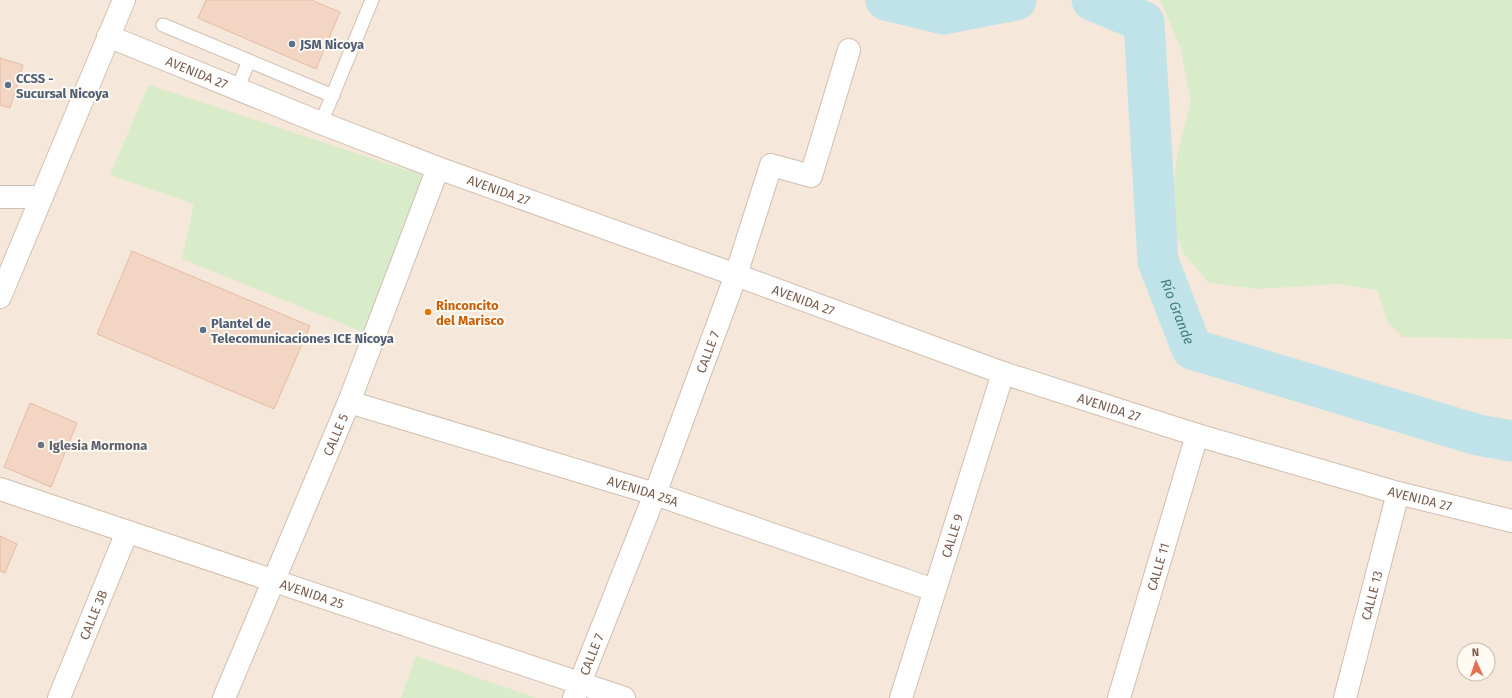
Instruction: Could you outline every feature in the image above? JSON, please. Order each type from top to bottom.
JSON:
[{"type":"street","points":[[0,297],[124,0]]},
{"type":"street","name":"AVENIDA 27","points":[[108,36],[321,123],[438,168],[736,275],[1002,373],[1197,435],[1398,493],[1512,521]]},
{"type":"street","name":"CALLE 7","points":[[577,691],[654,494],[736,275],[771,165],[811,176],[849,50]]},
{"type":"street","name":"CALLE 5","points":[[224,698],[349,402],[438,168]]},
{"type":"street","points":[[0,197],[42,198]]},
{"type":"street","name":"CALLE 9","points":[[901,698],[1002,373]]},
{"type":"street","name":"AVENIDA 25A","points":[[349,402],[654,494],[934,590]]},
{"type":"street","name":"CALLE 11","points":[[1119,698],[1197,435]]},
{"type":"street","name":"AVENIDA 25","points":[[0,490],[273,581],[577,691],[624,698]]},
{"type":"street","name":"CALLE 13","points":[[1345,698],[1398,493]]},
{"type":"street","name":"CALLE 3B","points":[[60,698],[127,532]]},
{"type":"lane","points":[[321,123],[372,0]]},
{"type":"lane","points":[[163,25],[333,96]]},
{"type":"lane","points":[[237,89],[249,60]]},
{"type":"shaded area","points":[[0,0],[1512,0],[1512,698],[0,698]]},
{"type":"green space","points":[[1160,0],[1512,0],[1512,339],[1403,337],[1387,321],[1377,290],[1337,284],[1257,289],[1209,283],[1183,252],[1174,229],[1172,197],[1178,150],[1191,101],[1180,46]]},
{"type":"green space","points":[[149,85],[425,176],[368,334],[182,259],[194,204],[110,175]]},
{"type":"green space","points":[[416,656],[536,698],[401,698]]},
{"type":"building","name":"JSM Nicoya","points":[[206,0],[311,0],[340,12],[316,69],[198,18]]},
{"type":"building","name":"CCSS - Sucursal Nicoya","points":[[0,58],[23,65],[10,108],[0,105]]},
{"type":"building","name":"Plantel de Telecomunicaciones ICE Nicoya","points":[[132,251],[310,326],[274,409],[97,334]]},
{"type":"building","name":"Iglesia Mormona","points":[[30,403],[77,423],[51,487],[4,467]]},
{"type":"building","points":[[0,536],[17,544],[5,573],[0,571]]},
{"type":"waterway","name":"Río Grande","points":[[886,0],[944,14],[1016,0]]},
{"type":"waterway","name":"Río Grande","points":[[1092,0],[1144,22],[1158,261],[1192,349],[1478,435],[1512,441]]},
{"type":"place","name":"JSM Nicoya","points":[[292,44]]},
{"type":"place","name":"CCSS - Sucursal Nicoya","points":[[8,85]]},
{"type":"place","name":"Rinconcito del Marisco","points":[[428,312]]},
{"type":"place","name":"Plantel de Telecomunicaciones ICE Nicoya","points":[[203,330]]},
{"type":"place","name":"Iglesia Mormona","points":[[41,445]]}]
